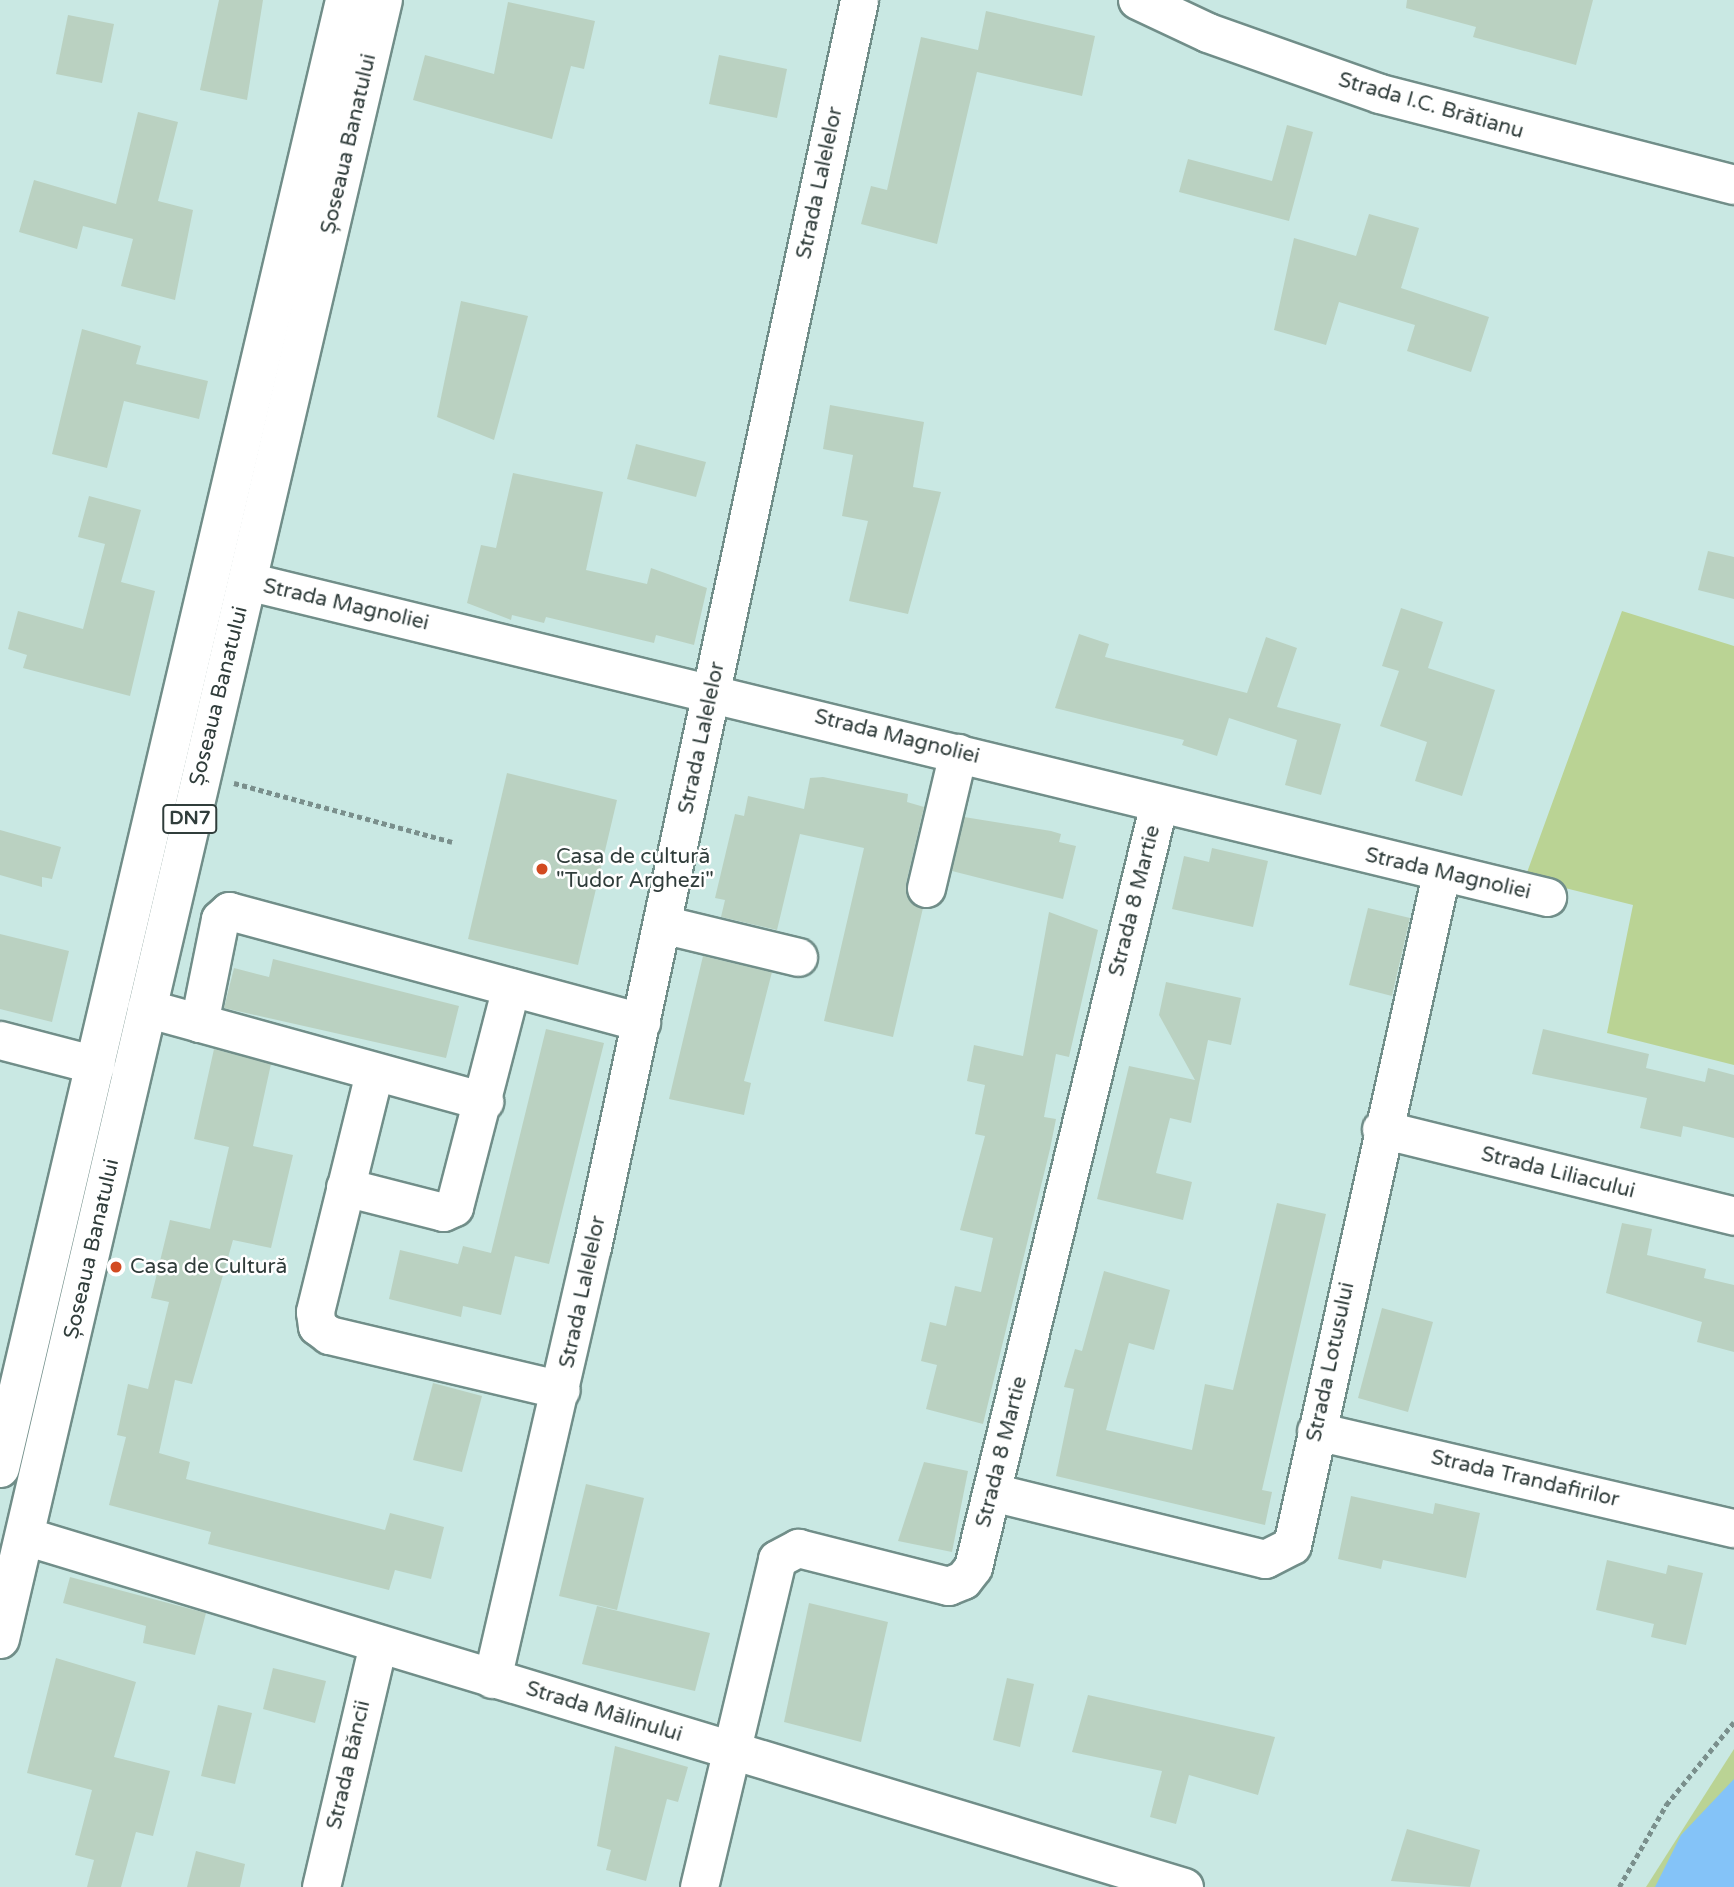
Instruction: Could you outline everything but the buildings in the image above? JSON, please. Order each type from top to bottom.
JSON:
[{"type":"main road","name":"Șoseaua Banatului","points":[[0,1468],[345,0]]},
{"type":"main road","name":"Șoseaua Banatului","points":[[0,1639],[383,0]]},
{"type":"main road","name":"Strada I.C. Brătianu","points":[[1138,0],[1197,29],[1380,94],[1734,185]]},
{"type":"street","name":"Strada Lalelelor","points":[[492,1679],[561,1391],[859,0]]},
{"type":"street","name":"Strada Magnoliei","points":[[247,581],[712,691],[1441,874],[1547,897]]},
{"type":"street","points":[[926,888],[958,753]]},
{"type":"street","name":"Strada 8 Martie","points":[[699,1887],[777,1559],[785,1551],[798,1548],[956,1585],[973,1567],[1159,803]]},
{"type":"street","name":"Strada Lotusului","points":[[992,1492],[1276,1558],[1296,1535],[1381,1129],[1441,874]]},
{"type":"street","points":[[199,1023],[220,919],[229,911],[641,1021]]},
{"type":"street","points":[[662,924],[798,957]]},
{"type":"street","points":[[345,1187],[443,1212],[454,1207],[484,1101],[511,986]]},
{"type":"street","points":[[146,1008],[374,1073],[484,1101]]},
{"type":"street","points":[[0,1040],[96,1065]]},
{"type":"street","points":[[374,1073],[345,1187],[317,1326],[329,1335],[561,1391]]},
{"type":"street","name":"Strada Liliacului","points":[[1381,1129],[1734,1216]]},
{"type":"street","name":"Strada Trandafirilor","points":[[1316,1431],[1734,1528]]},
{"type":"street","name":"Strada Mălinului","points":[[25,1536],[731,1750],[1086,1873],[1185,1887]]},
{"type":"street","name":"Strada Băncii","points":[[321,1887],[378,1644]]},
{"type":"path","points":[[200,774],[452,842]]},
{"type":"path","points":[[1619,1887],[1665,1805],[1734,1722]]},
{"type":"green space","points":[[1622,611],[1734,646],[1734,1065],[1607,1033],[1633,905],[1525,878]]},
{"type":"green space","points":[[1734,1749],[1734,1887],[1646,1887]]},
{"type":"water","points":[[1734,1779],[1734,1887],[1655,1887],[1681,1835]]},
{"type":"place","name":"Casa de cultură \"Tudor Arghezi\"","points":[[542,869]]},
{"type":"place","name":"Casa de Cultură","points":[[116,1267]]}]
